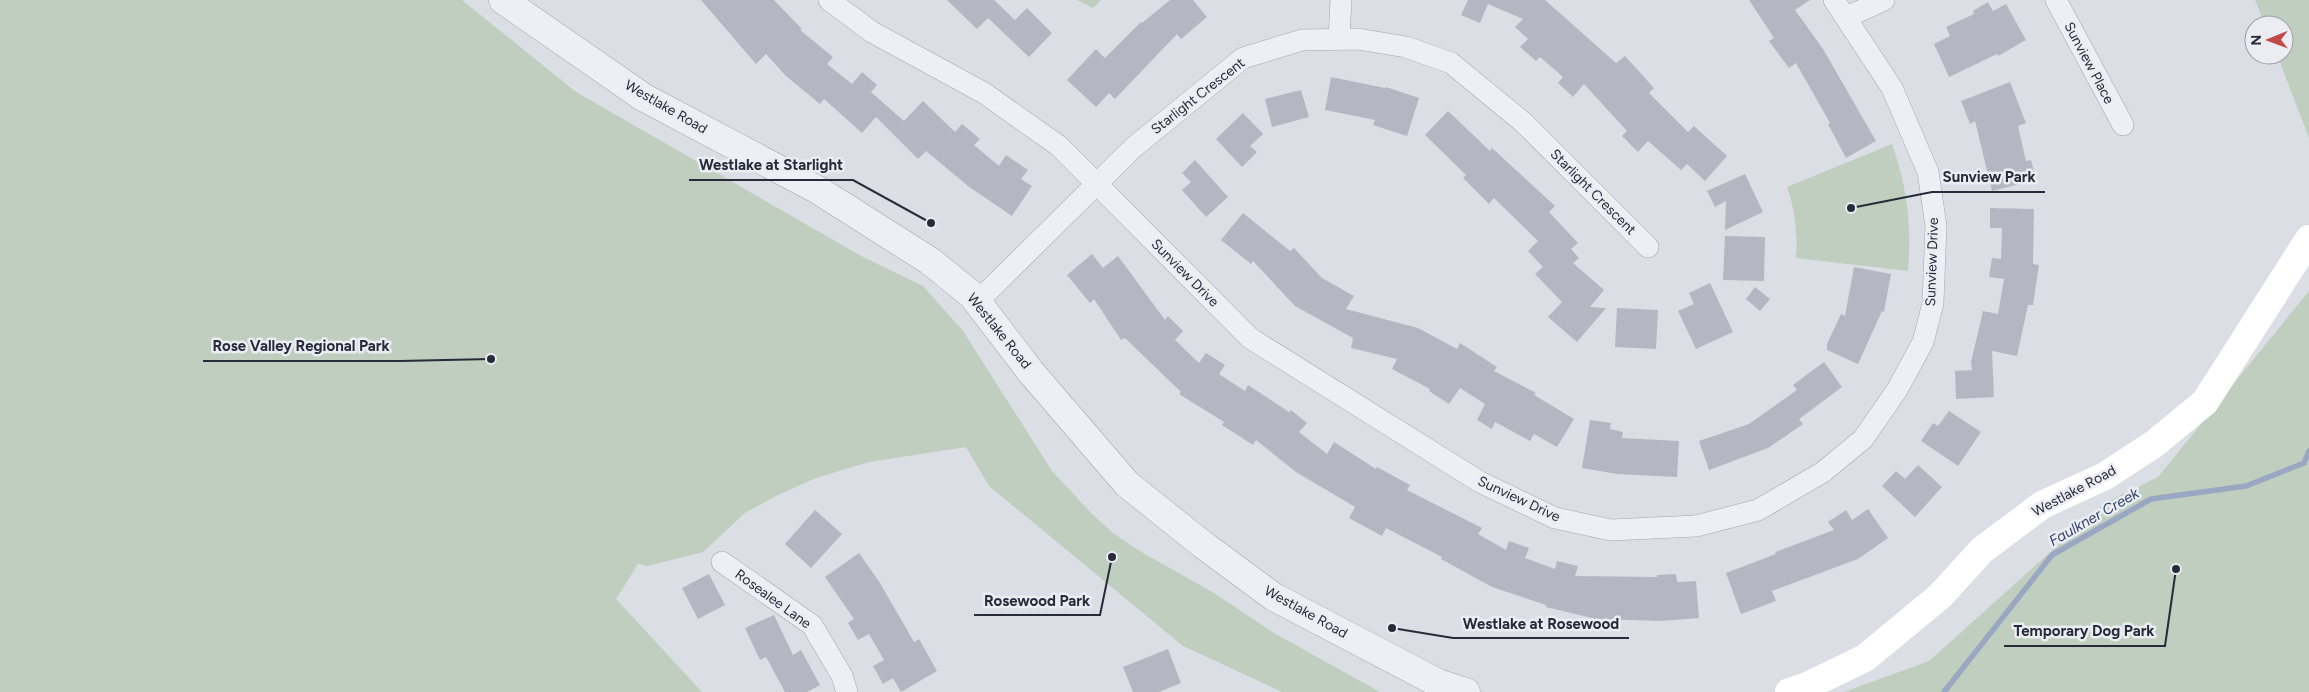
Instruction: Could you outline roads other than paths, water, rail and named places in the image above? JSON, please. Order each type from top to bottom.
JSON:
[{"type":"main road","name":"Westlake Road","points":[[1790,692],[1805,687],[1865,658],[1940,596],[1982,550],[2042,505],[2105,476],[2154,444],[2205,402],[2309,240]]},
{"type":"street","name":"Westlake Road","points":[[503,0],[644,97],[818,190],[930,261],[977,302],[1030,371],[1127,484],[1202,544],[1274,597],[1438,683],[1466,692]]},
{"type":"street","name":"Sunview Drive","points":[[829,0],[872,32],[984,93],[1058,146],[1250,338],[1480,482],[1555,518],[1611,530],[1696,526],[1758,510],[1823,472],[1863,438],[1897,390],[1923,342],[1932,303],[1936,226],[1928,172],[1892,88],[1834,0]]},
{"type":"street","points":[[1338,39],[1341,0]]},
{"type":"street","points":[[1847,17],[1884,0]]},
{"type":"street","name":"Sunview Place","points":[[2056,0],[2123,125]]},
{"type":"street","name":"Starlight Crescent","points":[[977,302],[1134,147],[1243,58],[1302,40],[1358,39],[1406,47],[1452,63],[1524,123],[1648,247]]},
{"type":"street","name":"Rosealee Lane","points":[[722,562],[812,625],[842,676],[847,692]]},
{"type":"street","points":[[1347,634],[1405,685],[1416,692]]},
{"type":"waterway","name":"Faulkner Creek","points":[[1944,692],[2052,555],[2151,499],[2246,486],[2304,463],[2309,451]]},
{"type":"place","name":"Sunview Park","points":[[1851,208]]},
{"type":"place","name":"Westlake at Starlight","points":[[931,223]]},
{"type":"place","name":"Rose Valley Regional Park","points":[[491,359]]},
{"type":"place","name":"Rosewood Park","points":[[1112,557]]},
{"type":"place","name":"Temporary Dog Park","points":[[2176,569]]},
{"type":"place","name":"Westlake at Rosewood","points":[[1392,628]]}]
